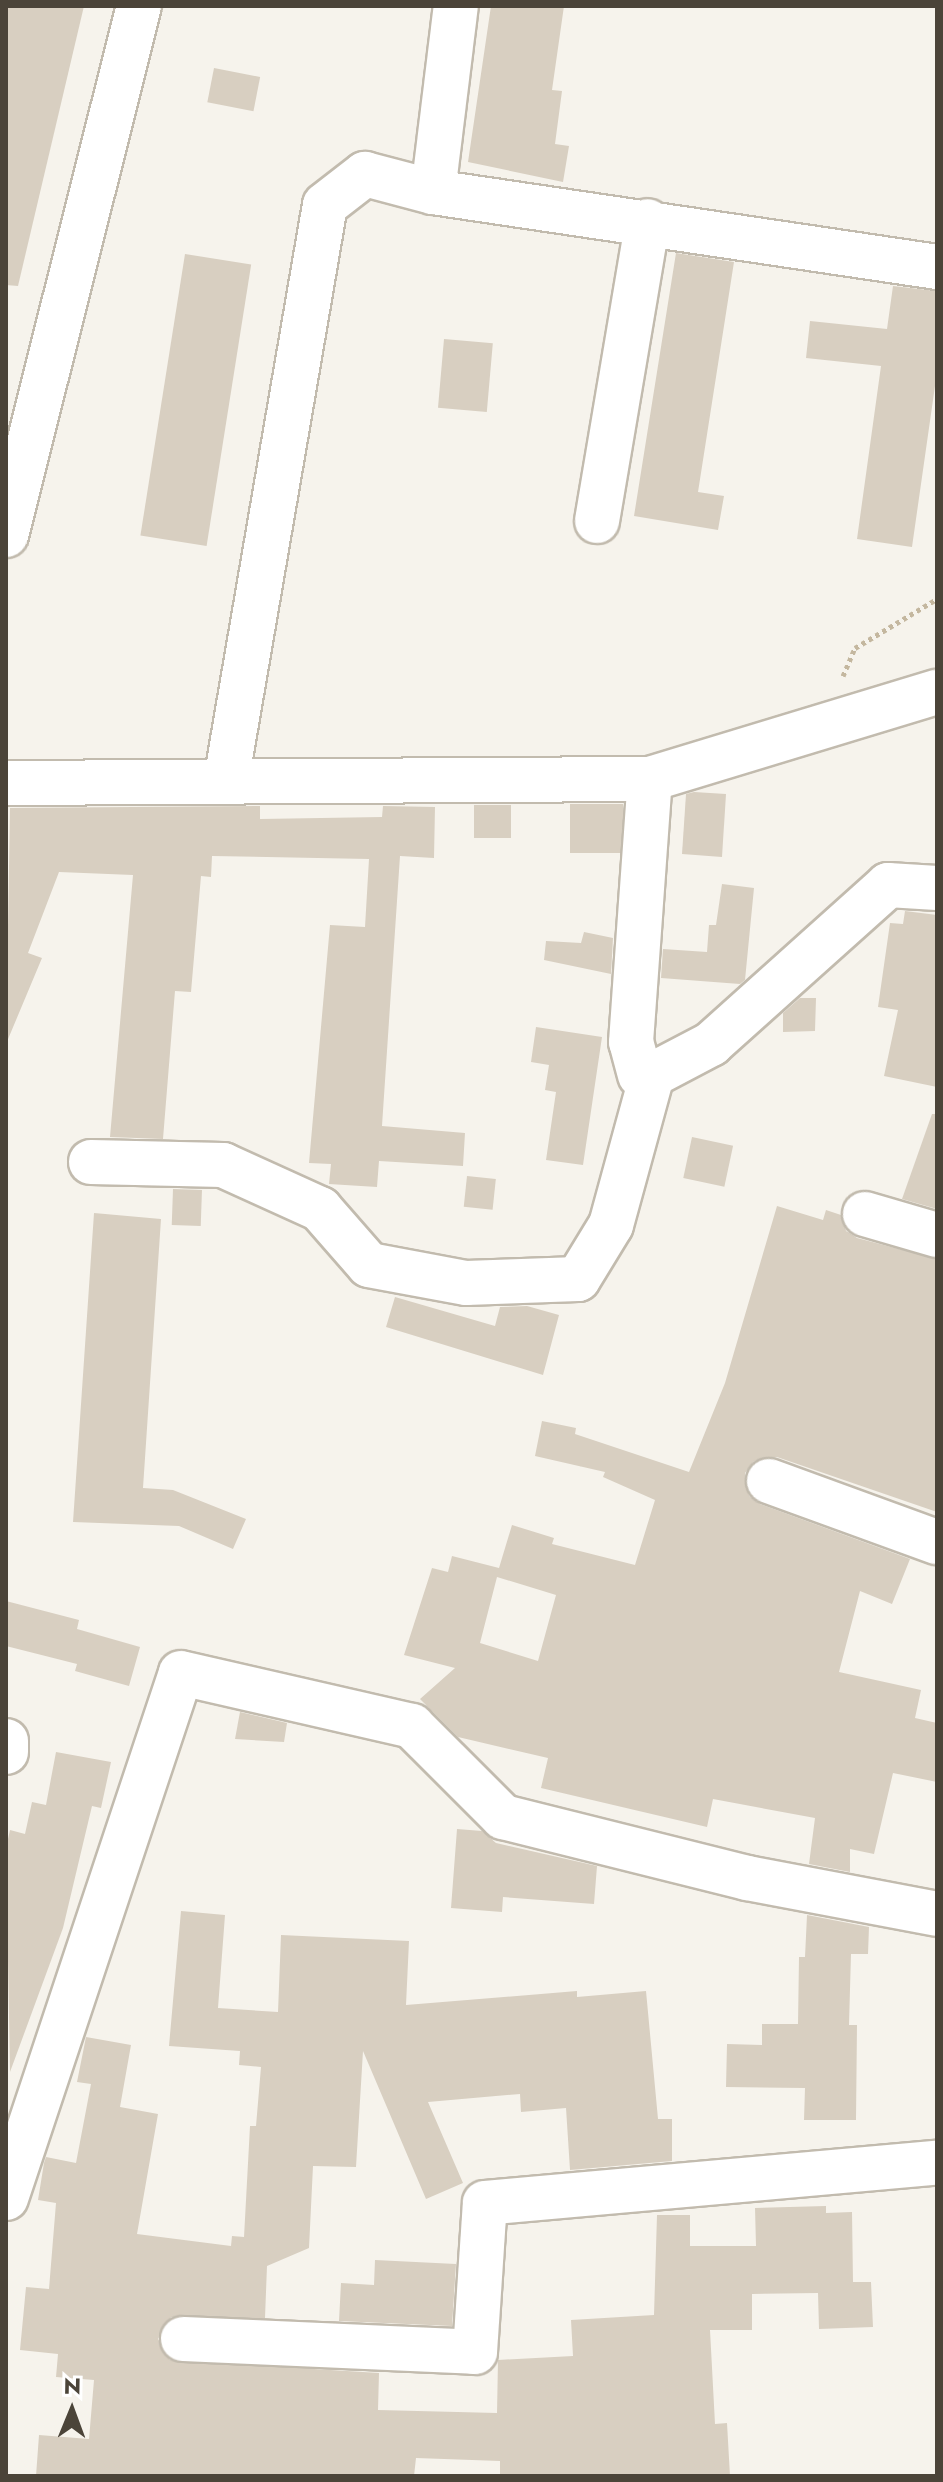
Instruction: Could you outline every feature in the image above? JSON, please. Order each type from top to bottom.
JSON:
[{"type":"street","points":[[6,535],[139,6]]},
{"type":"street","points":[[433,192],[456,6]]},
{"type":"street","points":[[226,781],[325,205],[365,174],[433,192],[648,221],[937,267]]},
{"type":"street","points":[[597,521],[648,221]]},
{"type":"street","points":[[6,783],[650,779],[937,692]]},
{"type":"street","points":[[640,1075],[631,1042],[650,779]]},
{"type":"street","points":[[91,1162],[223,1165],[320,1209],[369,1265],[466,1283],[578,1279],[611,1225],[652,1075],[711,1044],[888,885],[937,888]]},
{"type":"street","points":[[865,1214],[937,1235]]},
{"type":"street","points":[[769,1481],[937,1542]]},
{"type":"street","points":[[6,2198],[181,1673],[412,1726],[503,1817],[747,1878],[937,1914]]},
{"type":"street","points":[[6,1741],[6,1752]]},
{"type":"street","points":[[183,2339],[475,2352],[485,2203],[937,2163]]},
{"type":"path","points":[[821,729],[855,648],[937,599]]},
{"type":"building","points":[[6,6],[84,6],[18,286],[6,285]]},
{"type":"building","points":[[491,6],[564,6],[552,90],[562,91],[555,144],[569,146],[563,182],[468,162]]},
{"type":"building","points":[[214,68],[260,77],[253,111],[207,102]]},
{"type":"building","points":[[676,253],[734,262],[698,492],[724,496],[718,530],[634,516]]},
{"type":"building","points":[[185,254],[251,264],[207,546],[140,535]]},
{"type":"building","points":[[893,286],[937,291],[937,372],[912,547],[857,539],[881,366],[806,358],[810,321],[887,329]]},
{"type":"building","points":[[444,339],[493,343],[487,412],[438,408]]},
{"type":"building","points":[[686,794],[726,794],[722,857],[682,854]]},
{"type":"building","points":[[570,804],[623,804],[623,853],[570,853]]},
{"type":"building","points":[[474,805],[511,805],[511,838],[474,838]]},
{"type":"building","points":[[260,806],[260,819],[382,817],[383,806],[435,807],[434,858],[400,856],[382,1126],[465,1133],[463,1166],[379,1161],[377,1187],[329,1184],[331,1164],[309,1163],[330,925],[365,927],[369,859],[212,856],[211,877],[201,876],[191,992],[175,991],[163,1139],[110,1137],[133,875],[59,872],[28,953],[42,958],[6,1044],[10,808]]},
{"type":"building","points":[[722,884],[754,888],[745,980],[740,984],[661,978],[663,949],[707,952],[709,925],[716,925]]},
{"type":"building","points":[[905,911],[937,915],[937,1087],[884,1076],[898,1010],[878,1007],[890,923],[903,924]]},
{"type":"building","points":[[584,932],[613,938],[611,974],[544,960],[546,941],[581,943]]},
{"type":"building","points":[[800,998],[816,998],[815,1031],[783,1032],[783,1013]]},
{"type":"building","points":[[536,1027],[602,1037],[583,1165],[546,1160],[556,1092],[545,1090],[549,1065],[531,1062]]},
{"type":"building","points":[[932,1114],[937,1114],[937,1209],[902,1199]]},
{"type":"building","points":[[692,1137],[733,1146],[724,1187],[683,1178]]},
{"type":"building","points":[[467,1176],[496,1179],[493,1210],[464,1207]]},
{"type":"building","points":[[173,1189],[202,1190],[201,1226],[172,1225]]},
{"type":"building","points":[[777,1206],[823,1220],[826,1210],[841,1215],[846,1231],[857,1238],[937,1259],[937,1512],[777,1457],[754,1461],[745,1473],[749,1496],[760,1504],[910,1559],[892,1604],[860,1591],[839,1672],[921,1690],[915,1718],[937,1723],[937,1782],[893,1773],[874,1854],[850,1849],[850,1872],[809,1864],[815,1818],[713,1799],[707,1827],[541,1788],[548,1758],[458,1737],[420,1699],[455,1668],[404,1655],[432,1568],[448,1572],[452,1556],[499,1568],[512,1525],[554,1538],[552,1544],[635,1565],[655,1500],[603,1477],[605,1472],[535,1456],[542,1421],[576,1428],[575,1434],[689,1472],[725,1383]],"holes":[[[497,1577],[556,1595],[538,1661],[480,1643]]]},
{"type":"building","points":[[94,1213],[161,1219],[143,1488],[173,1490],[246,1519],[233,1549],[179,1526],[73,1522]]},
{"type":"building","points":[[395,1297],[495,1326],[500,1307],[527,1306],[559,1315],[543,1375],[386,1327]]},
{"type":"building","points":[[6,1601],[79,1620],[77,1629],[140,1647],[129,1686],[75,1671],[77,1664],[6,1646]]},
{"type":"building","points":[[240,1712],[287,1723],[284,1742],[235,1739]]},
{"type":"building","points":[[56,1752],[111,1762],[101,1808],[92,1806],[63,1928],[10,2072],[6,1848],[10,1830],[25,1834],[32,1802],[46,1805]]},
{"type":"building","points":[[457,1829],[482,1831],[496,1843],[597,1866],[594,1904],[503,1897],[502,1912],[451,1908]]},
{"type":"building","points":[[181,1911],[225,1915],[218,2008],[278,2012],[281,1935],[409,1941],[406,2005],[577,1991],[577,1997],[646,1991],[658,2119],[672,2119],[672,2161],[570,2170],[566,2108],[521,2112],[520,2094],[428,2102],[463,2183],[426,2199],[363,2051],[356,2167],[313,2166],[309,2248],[267,2266],[265,2318],[171,2317],[158,2339],[170,2360],[379,2373],[378,2410],[497,2413],[498,2360],[573,2356],[571,2320],[654,2315],[657,2215],[690,2215],[690,2246],[756,2246],[755,2208],[826,2206],[826,2213],[852,2212],[853,2282],[871,2282],[873,2327],[819,2329],[818,2293],[752,2294],[752,2330],[710,2330],[715,2424],[727,2423],[730,2476],[500,2476],[500,2461],[416,2458],[414,2476],[36,2476],[39,2435],[89,2439],[94,2380],[56,2377],[58,2354],[20,2350],[26,2287],[49,2289],[56,2203],[38,2200],[44,2163],[46,2157],[76,2163],[91,2084],[77,2082],[86,2037],[131,2045],[120,2107],[158,2114],[137,2234],[231,2246],[232,2236],[244,2237],[250,2126],[256,2126],[261,2067],[239,2065],[240,2051],[169,2046]]},
{"type":"building","points":[[807,1915],[869,1927],[868,1954],[851,1954],[849,2025],[857,2025],[856,2120],[804,2120],[805,2088],[726,2087],[727,2044],[762,2045],[762,2024],[798,2024],[799,1957],[805,1957]]},
{"type":"building","points":[[375,2260],[456,2264],[452,2326],[339,2321],[341,2283],[374,2285]]}]
